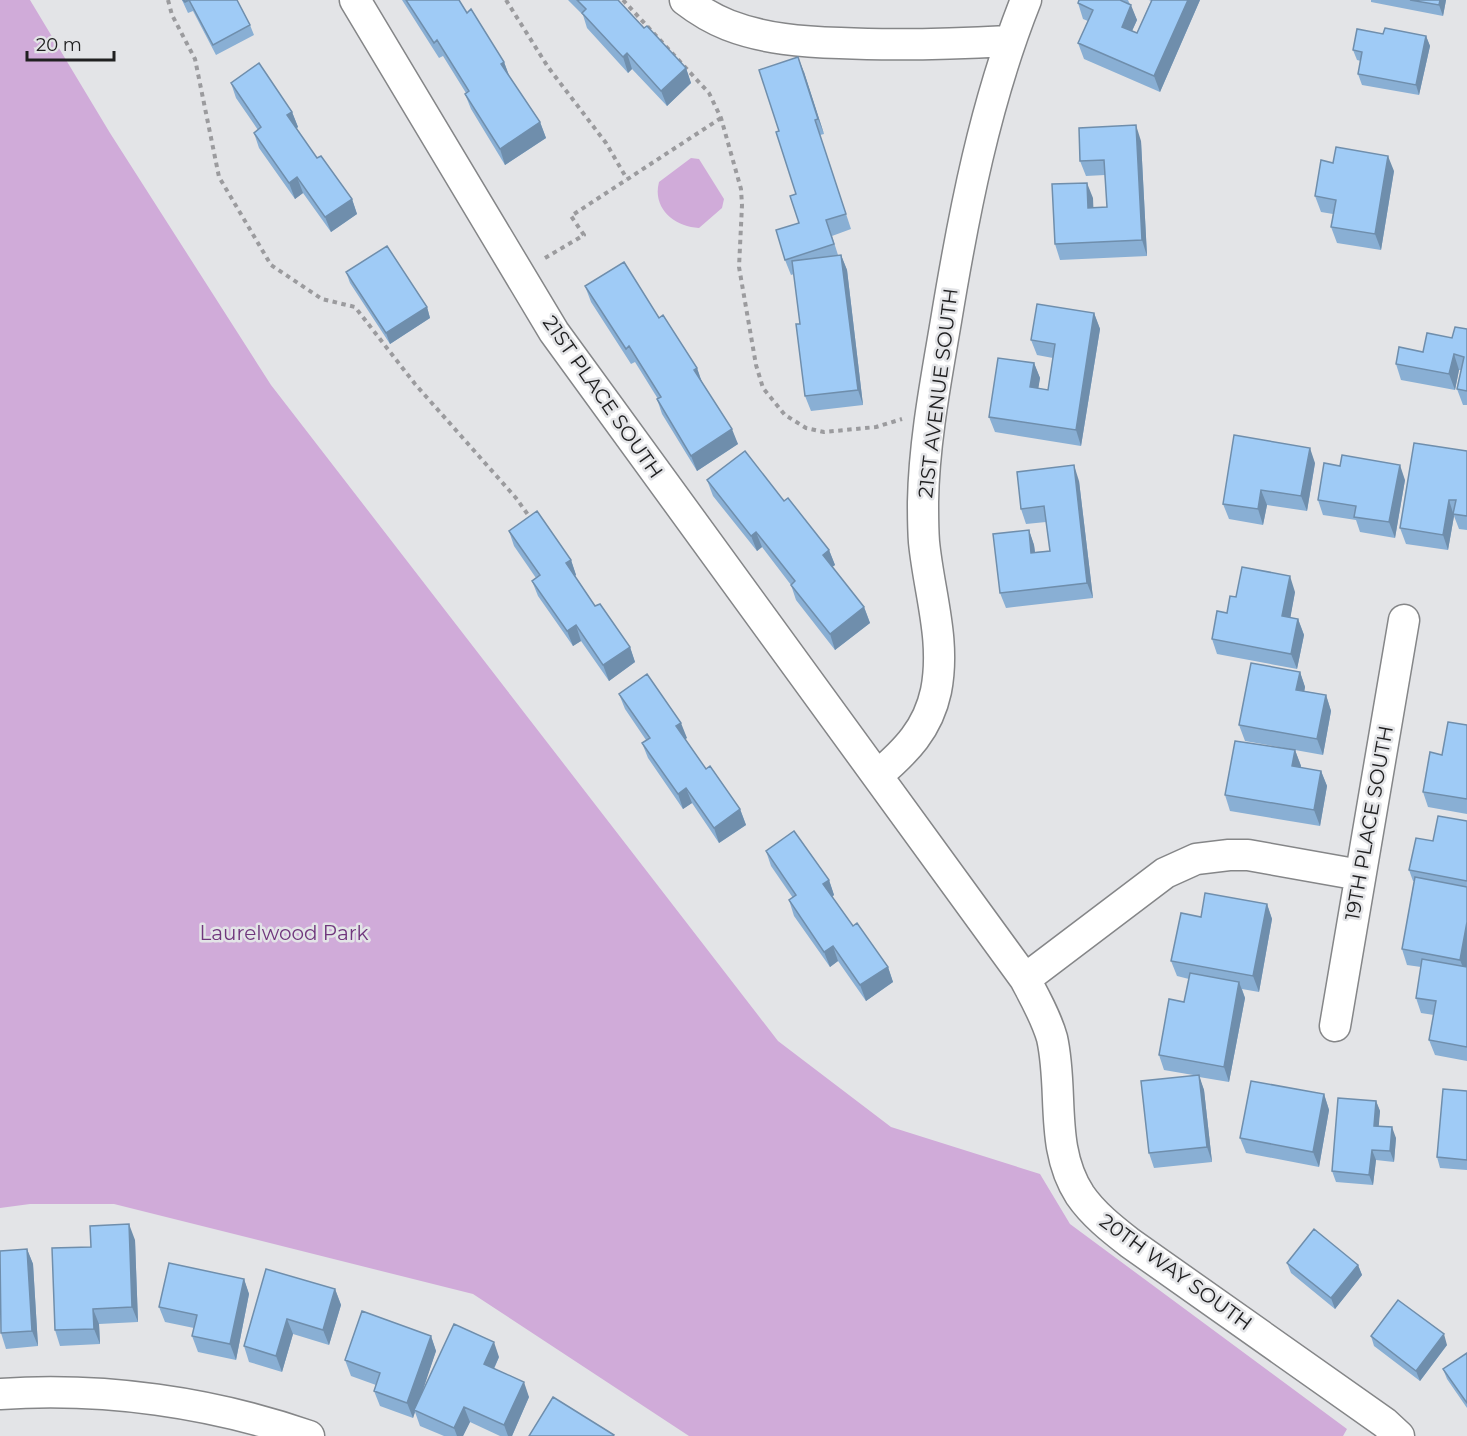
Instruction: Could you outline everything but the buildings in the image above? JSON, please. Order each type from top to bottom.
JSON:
[{"type":"street","name":"21ST PLACE SOUTH","points":[[355,0],[554,332],[878,775]]},
{"type":"street","points":[[685,0],[729,26],[769,37],[791,40],[878,45],[951,45],[1009,41]]},
{"type":"street","name":"21ST AVENUE SOUTH","points":[[878,775],[905,752],[925,724],[936,692],[939,634],[924,542],[925,470],[940,356],[963,217],[1009,41],[1026,0]]},
{"type":"street","name":"19TH PLACE SOUTH","points":[[1335,1026],[1404,621]]},
{"type":"street","name":"20TH WAY SOUTH","points":[[878,775],[1025,979],[1042,1011],[1052,1038],[1061,1148],[1069,1173],[1091,1209],[1130,1243],[1385,1423],[1399,1436]]},
{"type":"street","points":[[1025,979],[1165,873],[1196,859],[1248,855],[1360,875]]},
{"type":"street","points":[[0,1394],[24,1392],[99,1394],[194,1405],[260,1420],[309,1436]]},
{"type":"path","points":[[168,0],[172,15],[195,59],[219,177],[272,265],[322,299],[355,308],[415,384],[516,498],[537,527]]},
{"type":"path","points":[[506,0],[548,67],[606,143],[627,179]]},
{"type":"path","points":[[623,0],[709,93],[721,118],[741,189],[739,267],[756,365],[763,388],[785,415],[806,428],[824,432],[876,427],[912,415]]},
{"type":"path","points":[[520,272],[584,236],[571,216],[721,118]]},
{"type":"green space","name":"Laurelwood Park","points":[[0,0],[30,0],[110,133],[271,385],[778,1041],[891,1127],[1040,1174],[1070,1224],[1347,1429],[1343,1436],[689,1436],[473,1294],[114,1204],[30,1204],[0,1208]]},
{"type":"green space","points":[[691,158],[699,159],[724,199],[722,208],[699,228],[674,220],[662,208],[659,200],[659,182]]}]
